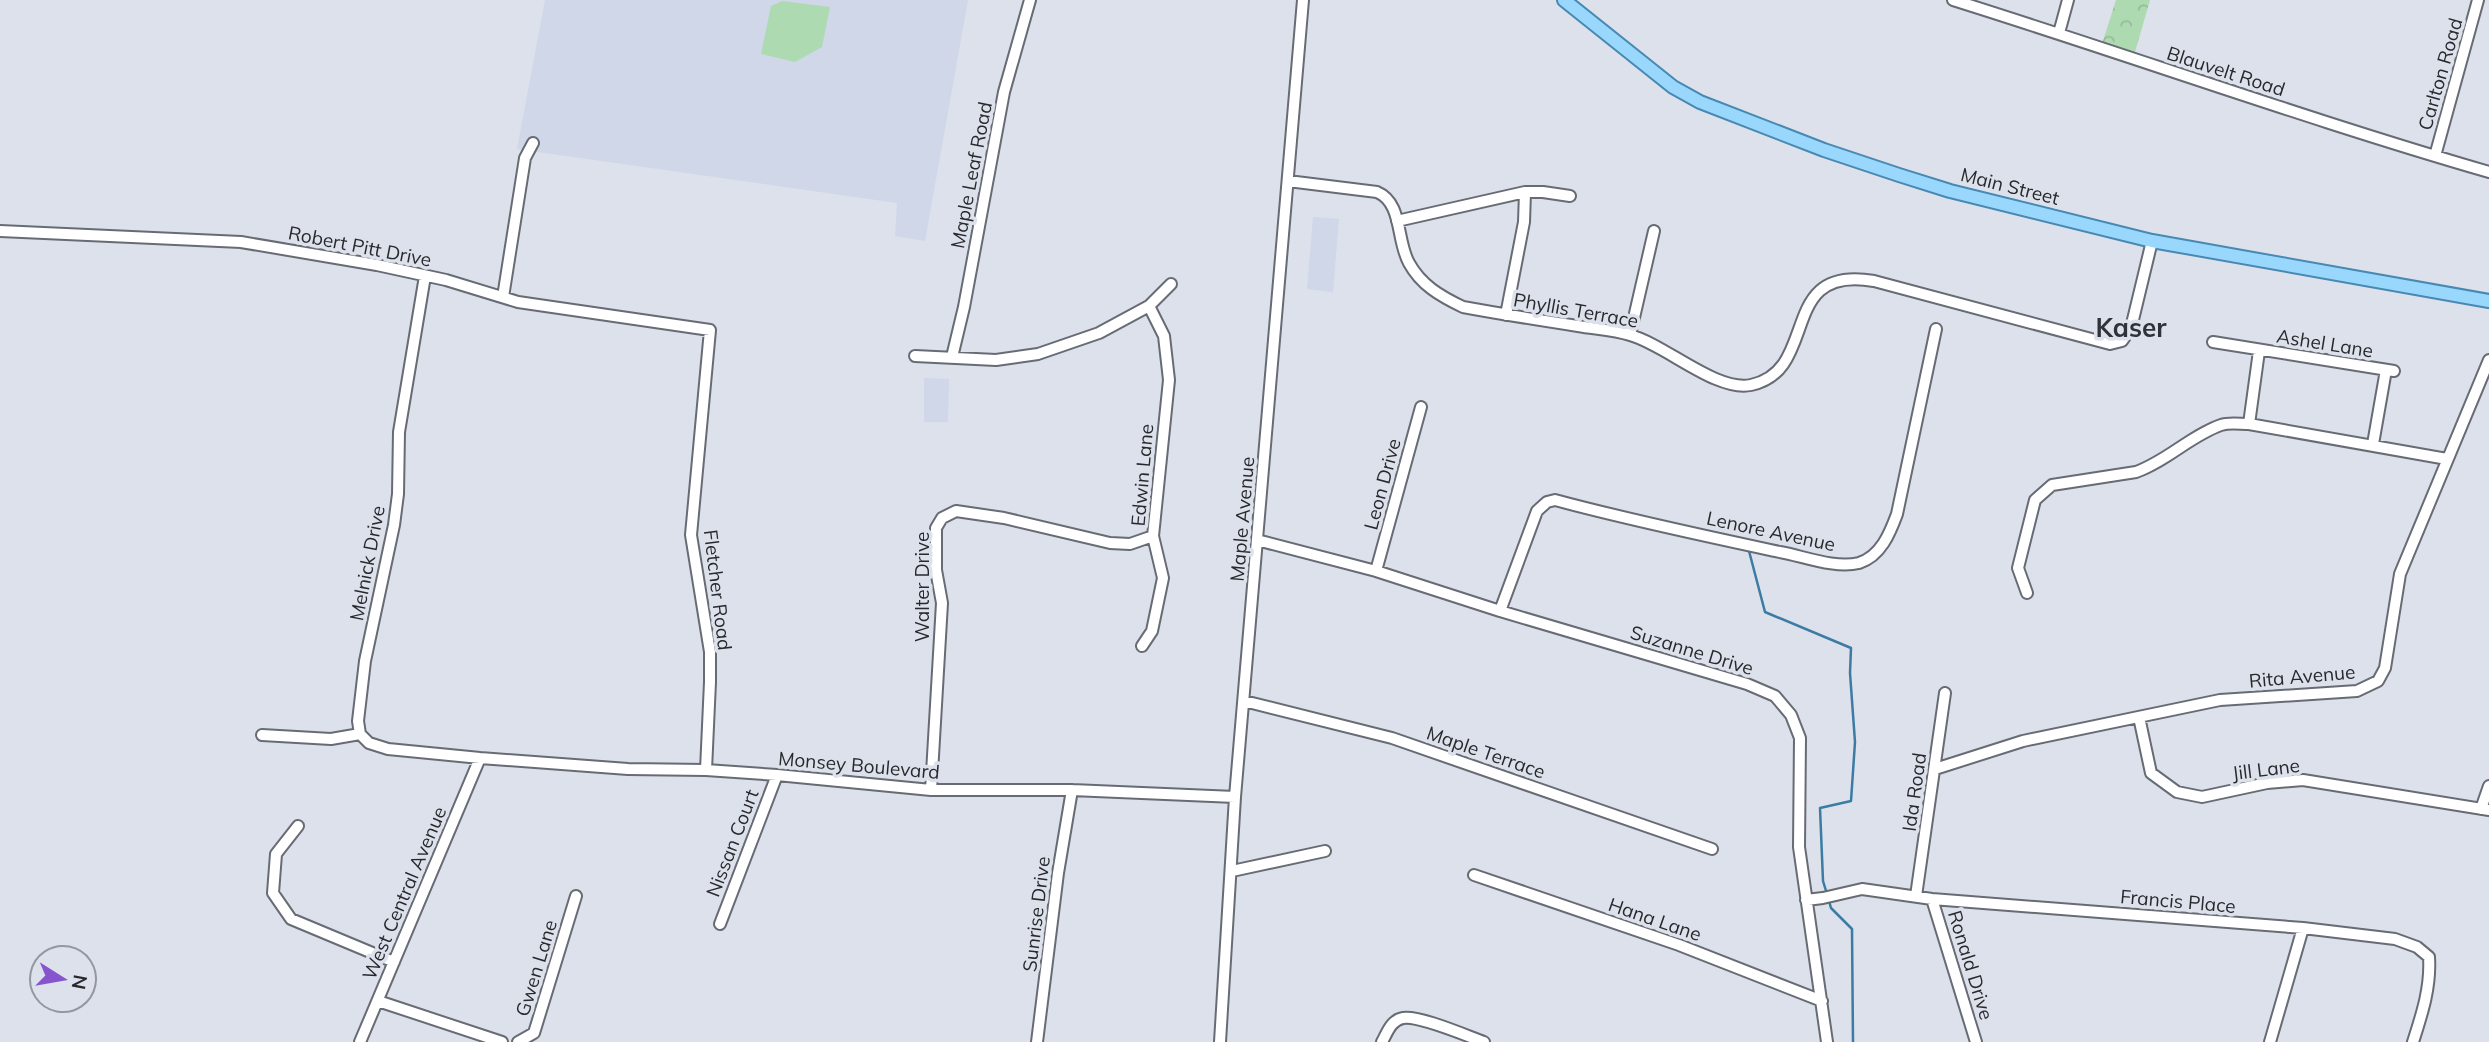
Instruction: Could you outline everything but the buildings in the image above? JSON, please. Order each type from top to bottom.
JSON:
[{"type":"main road","name":"Main Street","points":[[1564,0],[1673,87],[1700,102],[1824,150],[1899,175],[1950,191],[2152,241],[2489,301]]},
{"type":"street","name":"Maple Leaf Road","points":[[951,357],[964,307],[1004,93],[1030,0]]},
{"type":"street","name":"Maple Avenue","points":[[1220,1042],[1235,797],[1303,0]]},
{"type":"street","name":"Blauvelt Road","points":[[1953,0],[2489,172]]},
{"type":"street","points":[[2059,33],[2068,0]]},
{"type":"street","name":"Carlton Road","points":[[2435,156],[2478,0]]},
{"type":"street","points":[[503,297],[525,158],[533,143]]},
{"type":"street","name":"Phyllis Terrace","points":[[1288,181],[1377,192],[1390,200],[1400,242],[1408,261],[1425,284],[1463,307],[1630,335],[1724,383],[1737,386],[1752,385],[1785,364],[1809,303],[1817,292],[1841,279],[1856,278],[2116,344],[2122,341],[2131,328],[2152,241]]},
{"type":"street","points":[[1397,221],[1525,192],[1543,191],[1570,196]]},
{"type":"street","points":[[1506,315],[1524,222],[1525,192]]},
{"type":"street","name":"Robert Pitt Drive","points":[[0,231],[241,242],[425,276],[521,303],[710,330]]},
{"type":"street","points":[[1630,335],[1654,231]]},
{"type":"street","name":"Melnick Drive","points":[[360,734],[358,721],[365,661],[394,525],[398,494],[399,432],[425,276]]},
{"type":"street","points":[[915,356],[996,360],[1038,354],[1099,333],[1149,306],[1171,285]]},
{"type":"street","name":"Edwin Lane","points":[[1142,646],[1152,631],[1163,578],[1153,536],[1169,380],[1164,336],[1149,306]]},
{"type":"street","name":"Lenore Avenue","points":[[1500,611],[1537,511],[1547,502],[1555,500],[1719,539],[1836,563],[1861,562],[1874,555],[1889,534],[1897,514],[1936,329]]},
{"type":"street","name":"Fletcher Road","points":[[706,770],[709,652],[691,535],[710,330]]},
{"type":"street","name":"Ashel Lane","points":[[2213,342],[2390,371],[2373,444]]},
{"type":"street","name":"Ashel Lane","points":[[2249,424],[2259,351]]},
{"type":"street","name":"Rita Avenue","points":[[1936,769],[2023,740],[2220,700],[2357,691],[2378,681],[2385,668],[2400,574],[2489,360]]},
{"type":"street","name":"Leon Drive","points":[[1376,571],[1421,407]]},
{"type":"street","points":[[2026,593],[2018,568],[2035,500],[2052,485],[2148,468],[2190,440],[2223,424],[2249,424],[2447,459]]},
{"type":"street","name":"Walter Drive","points":[[931,790],[942,603],[936,570],[936,528],[942,518],[956,511],[1004,518],[1110,543],[1130,544],[1153,536]]},
{"type":"street","name":"Suzanne Drive","points":[[1257,540],[1376,571],[1500,611],[1748,684],[1775,696],[1791,715],[1800,738],[1799,847],[1826,1042]]},
{"type":"street","name":"Ida Road","points":[[1916,895],[1945,693]]},
{"type":"street","name":"Maple Terrace","points":[[1244,701],[1392,738],[1712,849]]},
{"type":"street","name":"Jill Lane","points":[[2139,717],[2151,773],[2177,792],[2202,797],[2267,783],[2303,780],[2485,810]]},
{"type":"street","points":[[262,735],[331,738],[360,734],[369,743],[388,749],[480,758]]},
{"type":"street","name":"Monsey Boulevard","points":[[480,758],[628,769],[706,770],[777,775],[931,790],[1072,790],[1235,797]]},
{"type":"street","name":"West Central Avenue","points":[[360,1042],[480,758]]},
{"type":"street","name":"Nissan Court","points":[[720,924],[777,775]]},
{"type":"street","points":[[2485,810],[2489,786]]},
{"type":"street","name":"Sunrise Drive","points":[[1037,1042],[1058,873],[1072,790]]},
{"type":"street","points":[[298,826],[276,854],[273,894],[291,919],[394,962]]},
{"type":"street","points":[[1232,871],[1325,851]]},
{"type":"street","name":"Hana Lane","points":[[1474,876],[1679,945],[1822,1001]]},
{"type":"street","name":"Francis Place","points":[[1806,900],[1862,889],[1932,899],[2303,928],[2395,939],[2417,947],[2428,957],[2430,976],[2426,1001],[2413,1042]]},
{"type":"street","name":"Gwen Lane","points":[[518,1042],[534,1033],[576,896]]},
{"type":"street","name":"Ronald Drive","points":[[1932,899],[1976,1042]]},
{"type":"street","points":[[2270,1042],[2303,928]]},
{"type":"street","points":[[378,1001],[502,1042]]},
{"type":"street","points":[[1382,1042],[1391,1024],[1403,1018],[1421,1020],[1484,1042]]},
{"type":"shaded area","points":[[545,0],[968,0],[925,241],[895,236],[897,203],[517,149]]},
{"type":"shaded area","points":[[1313,217],[1339,219],[1333,292],[1307,289]]},
{"type":"shaded area","points":[[924,378],[949,379],[948,422],[924,422]]},
{"type":"green space","points":[[2116,0],[2150,0],[2133,59],[2101,47]]},
{"type":"green space","points":[[782,1],[830,7],[822,47],[795,62],[761,54],[771,6]]},
{"type":"waterway","points":[[1749,551],[1765,612],[1851,648],[1855,742],[1851,801],[1820,808],[1823,881],[1827,894]]},
{"type":"waterway","points":[[1829,901],[1831,908],[1852,929],[1853,1042]]},
{"type":"district","name":"Kaser","points":[[2131,328]]}]
